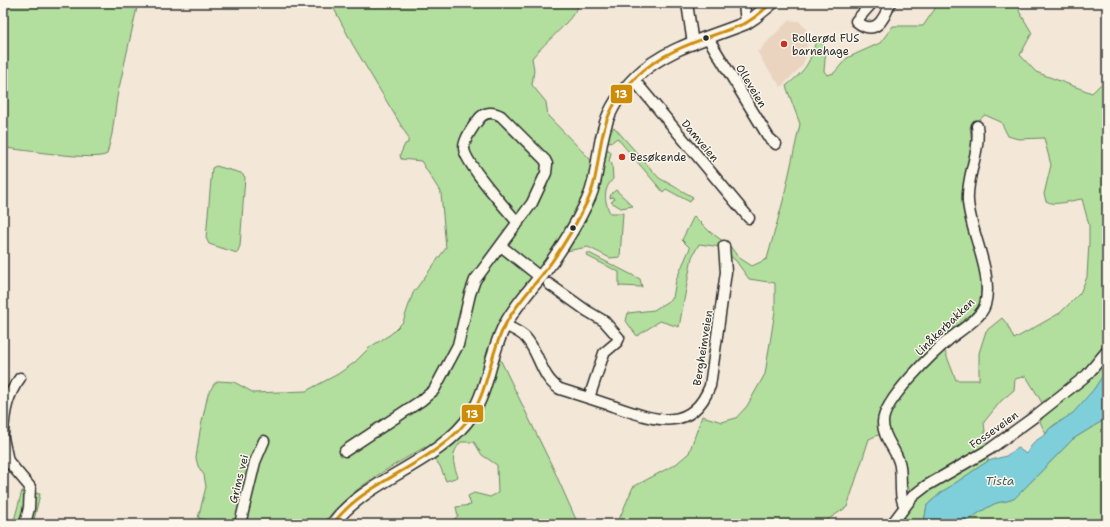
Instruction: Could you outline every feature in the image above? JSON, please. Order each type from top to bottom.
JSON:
[{"type":"main road","points":[[333,524],[356,501],[432,452],[459,430],[472,414],[482,394],[495,348],[505,325],[517,306],[545,281],[587,202],[597,172],[605,126],[613,108],[634,80],[663,57],[746,22],[755,17],[772,3]]},
{"type":"street","points":[[687,3],[693,44]]},
{"type":"street","points":[[744,3],[746,22]]},
{"type":"street","points":[[872,3],[856,21],[866,28],[871,28],[879,24],[890,3]]},
{"type":"street","name":"Olleveien","points":[[708,38],[769,138],[776,144]]},
{"type":"street","name":"Damveien","points":[[634,80],[749,218]]},
{"type":"street","points":[[345,451],[422,400],[434,390],[458,346],[473,283],[482,268],[518,223],[537,192],[546,173],[547,164],[542,157],[501,116],[495,113],[489,113],[479,119],[468,136],[465,142],[465,153],[473,167],[518,223]]},
{"type":"street","name":"Linåkerbakken","points":[[905,506],[901,498],[902,479],[899,461],[884,431],[884,414],[902,387],[912,376],[926,361],[977,316],[985,305],[986,284],[979,248],[969,215],[968,195],[977,152],[977,126]]},
{"type":"street","points":[[501,246],[545,281],[587,311],[604,321],[619,338],[618,342],[604,353],[589,398]]},
{"type":"street","name":"Bergheimveien","points":[[505,325],[520,333],[530,342],[545,373],[556,386],[648,418],[659,420],[683,417],[698,407],[706,398],[711,380],[726,272],[724,246]]},
{"type":"street","name":"Fosseveien","points":[[892,524],[913,496],[926,486],[990,449],[1034,417],[1087,375],[1107,351]]},
{"type":"street","points":[[3,434],[7,403],[11,391],[20,378]]},
{"type":"street","points":[[3,438],[8,461],[30,487],[29,508],[25,524]]},
{"type":"street","name":"Grims vei","points":[[240,524],[255,462],[264,440]]},
{"type":"shaded area","points":[[789,20],[799,21],[806,29],[807,54],[802,66],[781,87],[757,51],[761,50],[762,47]]},
{"type":"green space","points":[[3,3],[138,3],[117,97],[112,134],[107,154],[89,157],[3,148]]},
{"type":"green space","points":[[331,3],[580,3],[564,25],[532,58],[534,70],[532,85],[546,102],[548,116],[589,158],[600,174],[606,150],[609,150],[611,153],[609,161],[612,164],[613,179],[607,187],[606,200],[610,213],[623,213],[620,257],[610,258],[588,247],[566,251],[562,259],[512,323],[499,357],[553,468],[578,524],[448,524],[458,516],[456,507],[471,505],[468,496],[474,493],[490,497],[498,493],[497,465],[482,455],[474,442],[461,442],[455,451],[454,463],[458,477],[446,481],[440,466],[425,447],[370,480],[345,500],[323,524],[220,524],[198,518],[206,487],[204,475],[198,466],[196,458],[208,394],[214,384],[218,381],[234,382],[254,393],[306,391],[338,374],[354,363],[370,347],[391,334],[403,322],[413,293],[446,248],[441,193],[421,161],[401,159],[400,155],[405,144],[408,143],[408,137],[353,45]]},
{"type":"green space","points":[[939,3],[1022,3],[1019,11],[1032,33],[1020,55],[1036,72],[1092,93],[1107,78],[1107,369],[1083,404],[1069,416],[1051,427],[1046,434],[1040,422],[1047,411],[1026,376],[1015,379],[1014,390],[1001,401],[984,422],[988,461],[942,492],[927,505],[924,522],[921,524],[898,524],[913,502],[896,448],[878,435],[869,439],[847,507],[821,524],[617,524],[633,487],[676,464],[689,453],[702,416],[722,422],[736,418],[747,406],[765,374],[775,311],[775,283],[749,279],[736,261],[721,247],[699,244],[692,257],[679,327],[660,321],[637,336],[626,321],[628,313],[654,310],[673,298],[676,280],[690,248],[682,240],[694,216],[710,232],[730,246],[738,257],[752,266],[767,259],[783,201],[800,124],[786,86],[799,75],[807,65],[817,37],[826,48],[824,71],[827,75],[834,73],[847,58],[880,43],[893,26],[923,26]],"holes":[[[985,115],[1001,122],[1008,136],[1018,139],[1044,138],[1051,165],[1044,194],[1046,201],[1050,203],[1058,203],[1082,199],[1089,225],[1087,277],[1080,293],[1060,313],[1014,339],[1007,324],[1002,318],[986,331],[979,353],[979,380],[956,380],[944,349],[948,334],[961,325],[978,309],[981,301],[981,275],[965,217],[963,188],[973,152],[970,127]]]},
{"type":"green space","points":[[614,127],[659,178],[693,197],[690,202],[666,189],[663,192],[617,138],[612,142],[607,141],[608,136]]},
{"type":"green space","points":[[216,166],[241,173],[245,177],[240,246],[237,253],[209,244],[206,238],[212,168]]},
{"type":"green space","points":[[616,190],[633,206],[621,208],[611,202],[614,200],[613,197],[610,198],[611,194]]},
{"type":"green space","points":[[586,253],[589,253],[640,279],[642,287],[619,286],[619,272],[587,256]]},
{"type":"green space","points":[[1107,418],[1107,517],[1094,524],[965,524],[975,515],[990,506],[1015,498],[1073,439]]},
{"type":"green space","points":[[22,491],[40,494],[33,524],[13,524]]},
{"type":"water","name":"Tista","points":[[1107,369],[1107,418],[1073,439],[1015,498],[990,506],[975,515],[965,524],[921,524],[924,522],[927,505],[942,492],[988,461],[1006,456],[1018,448],[1026,454],[1034,442],[1046,434],[1049,429],[1073,413],[1094,389]]},
{"type":"transit line","name":"13","points":[[333,524],[347,508],[364,494],[441,446],[458,431],[472,414],[478,404],[496,347],[505,325],[518,305],[561,249],[587,202],[594,184],[602,135],[607,119],[626,88],[636,77],[660,58],[688,45],[746,23],[772,3]]},
{"type":"place","name":"Bollerød FUS barnehage","points":[[784,44]]},
{"type":"place","name":"Besøkende","points":[[622,157]]}]
